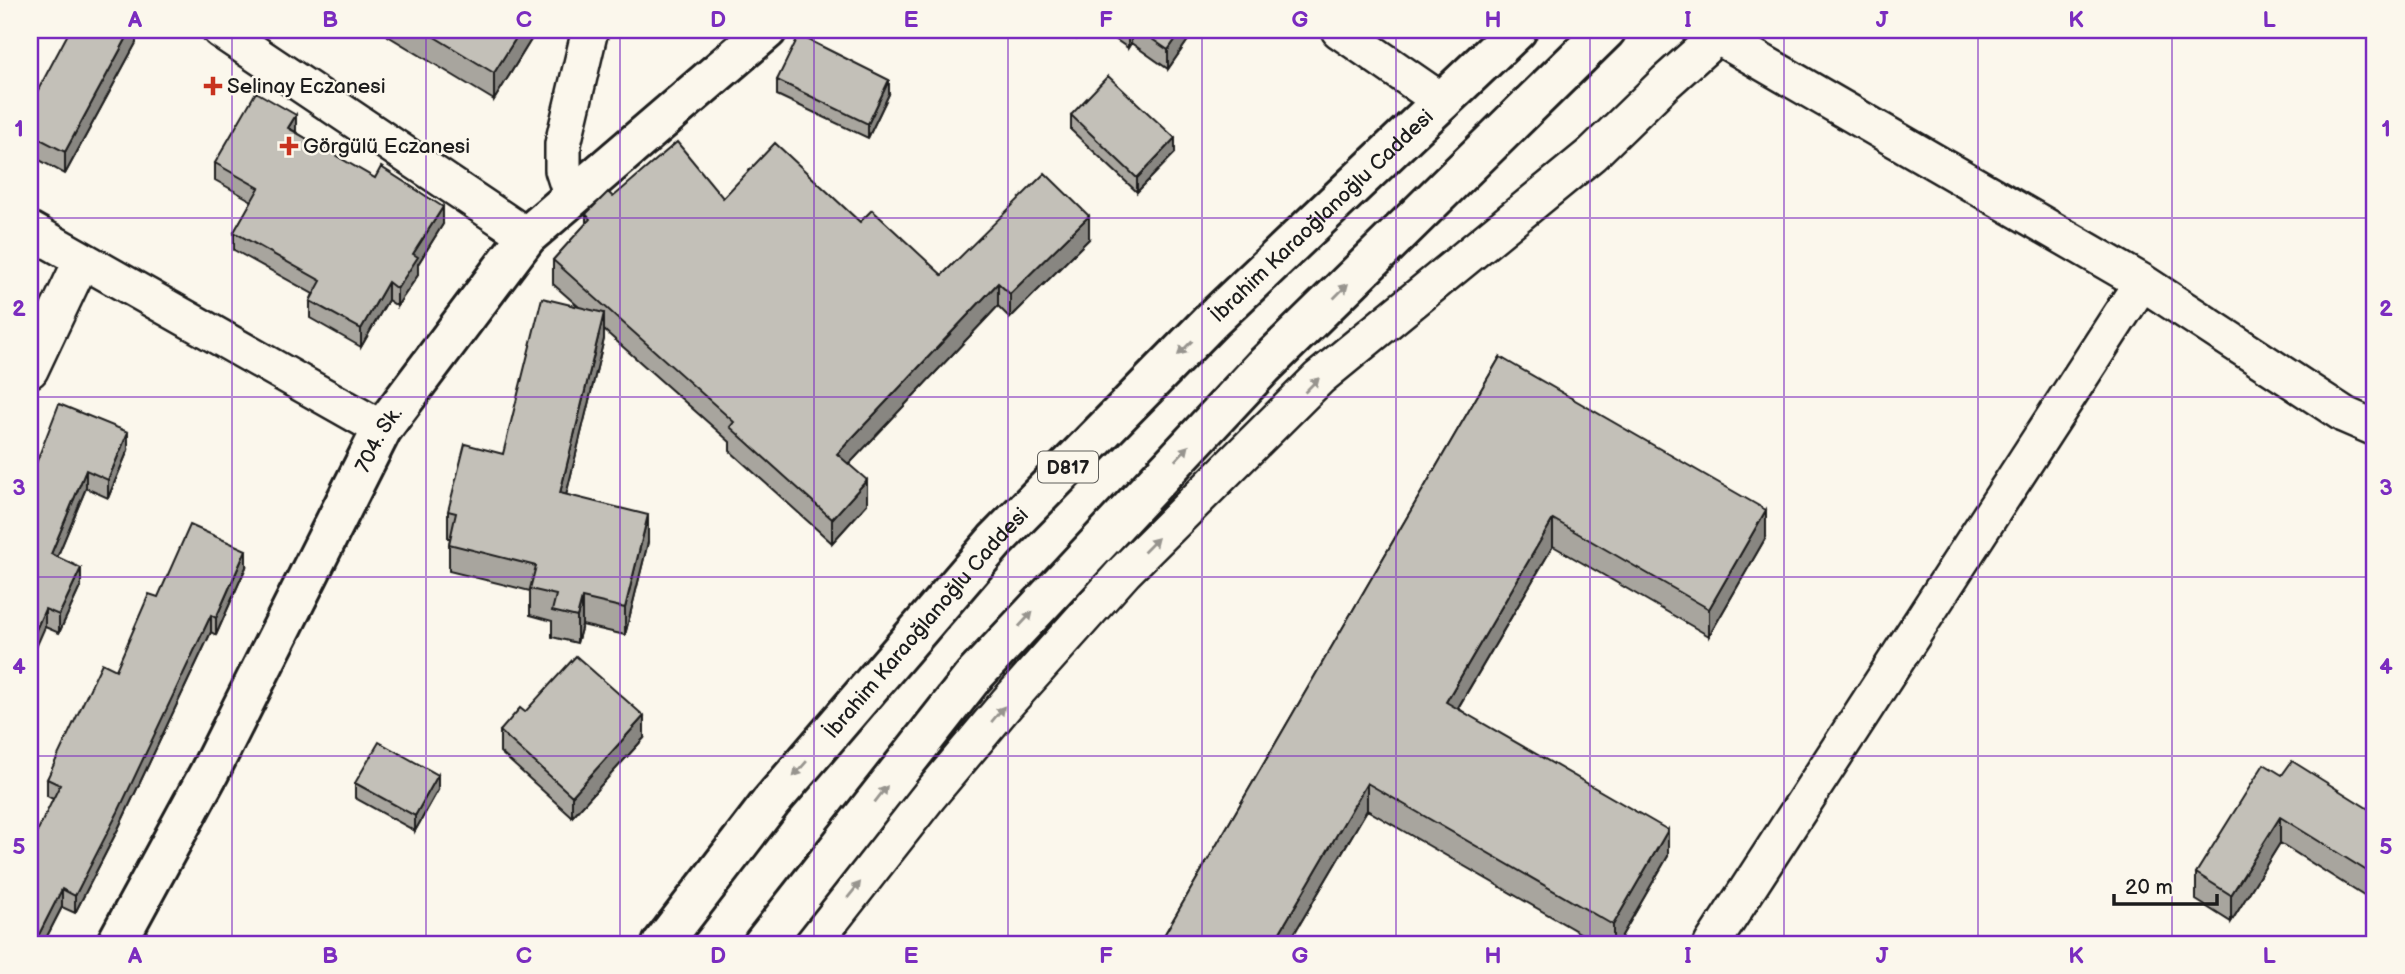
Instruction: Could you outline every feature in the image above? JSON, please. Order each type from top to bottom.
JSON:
[{"type":"main road","name":"704. Sk.","points":[[116,944],[209,773],[382,429],[527,236],[767,30]]},
{"type":"main road","name":"İbrahim Karaoğlanoğlu Caddesi","points":[[662,944],[771,802],[995,541],[1212,320],[1517,30]]},
{"type":"main road","points":[[763,944],[973,677],[1263,367],[1606,30]]},
{"type":"street","points":[[572,198],[563,170],[563,144],[590,30]]},
{"type":"street","points":[[1339,30],[1443,102]]},
{"type":"street","points":[[813,944],[929,796],[1125,571],[1319,378],[1591,154],[1717,32],[2142,282],[2345,415],[2375,428]]},
{"type":"street","points":[[234,33],[527,236]]},
{"type":"street","points":[[30,230],[382,429]]},
{"type":"street","points":[[30,370],[82,260]]},
{"type":"street","points":[[1712,944],[2142,282]]},
{"type":"building","points":[[70,30],[131,30],[65,152],[30,134],[30,105]]},
{"type":"building","points":[[423,30],[521,30],[494,73]]},
{"type":"building","points":[[1139,30],[1182,30],[1168,50]]},
{"type":"building","points":[[799,35],[889,80],[868,124],[777,80]]},
{"type":"building","points":[[1108,76],[1175,138],[1137,178],[1071,115]]},
{"type":"building","points":[[256,92],[296,115],[288,128],[375,178],[381,167],[443,207],[413,254],[418,257],[397,289],[388,282],[361,329],[310,301],[321,281],[234,232],[259,188],[215,163]]},
{"type":"building","points":[[677,142],[723,198],[775,143],[860,222],[872,210],[942,275],[1045,173],[1089,216],[1010,294],[998,283],[837,454],[867,480],[832,519],[730,427],[734,422],[553,260],[590,219],[586,214],[608,192],[613,197]]},
{"type":"building","points":[[542,298],[604,313],[560,493],[648,515],[625,608],[582,598],[577,617],[552,611],[556,595],[530,589],[536,566],[449,544],[456,513],[448,511],[465,444],[503,454]]},
{"type":"building","points":[[1500,357],[1766,510],[1709,609],[1553,519],[1446,702],[1668,830],[1613,925],[1367,783],[1273,944],[1159,944]]},
{"type":"building","points":[[59,404],[128,432],[108,480],[86,470],[51,554],[81,568],[59,615],[45,609],[30,643],[30,479]]},
{"type":"building","points":[[190,525],[246,550],[216,618],[211,615],[118,812],[75,896],[62,889],[34,944],[30,944],[30,846],[60,785],[47,779],[102,663],[116,670],[149,594],[158,597]]},
{"type":"building","points":[[576,656],[644,716],[572,796],[500,731],[520,708],[525,712]]},
{"type":"building","points":[[379,742],[438,775],[415,816],[355,783]]},
{"type":"building","points":[[2292,761],[2375,813],[2375,876],[2280,817],[2231,895],[2196,873],[2264,764],[2282,775]]},
{"type":"place","name":"Selinay Eczanesi","points":[[213,86]]},
{"type":"place","name":"Görgülü Eczanesi","points":[[289,146]]}]
